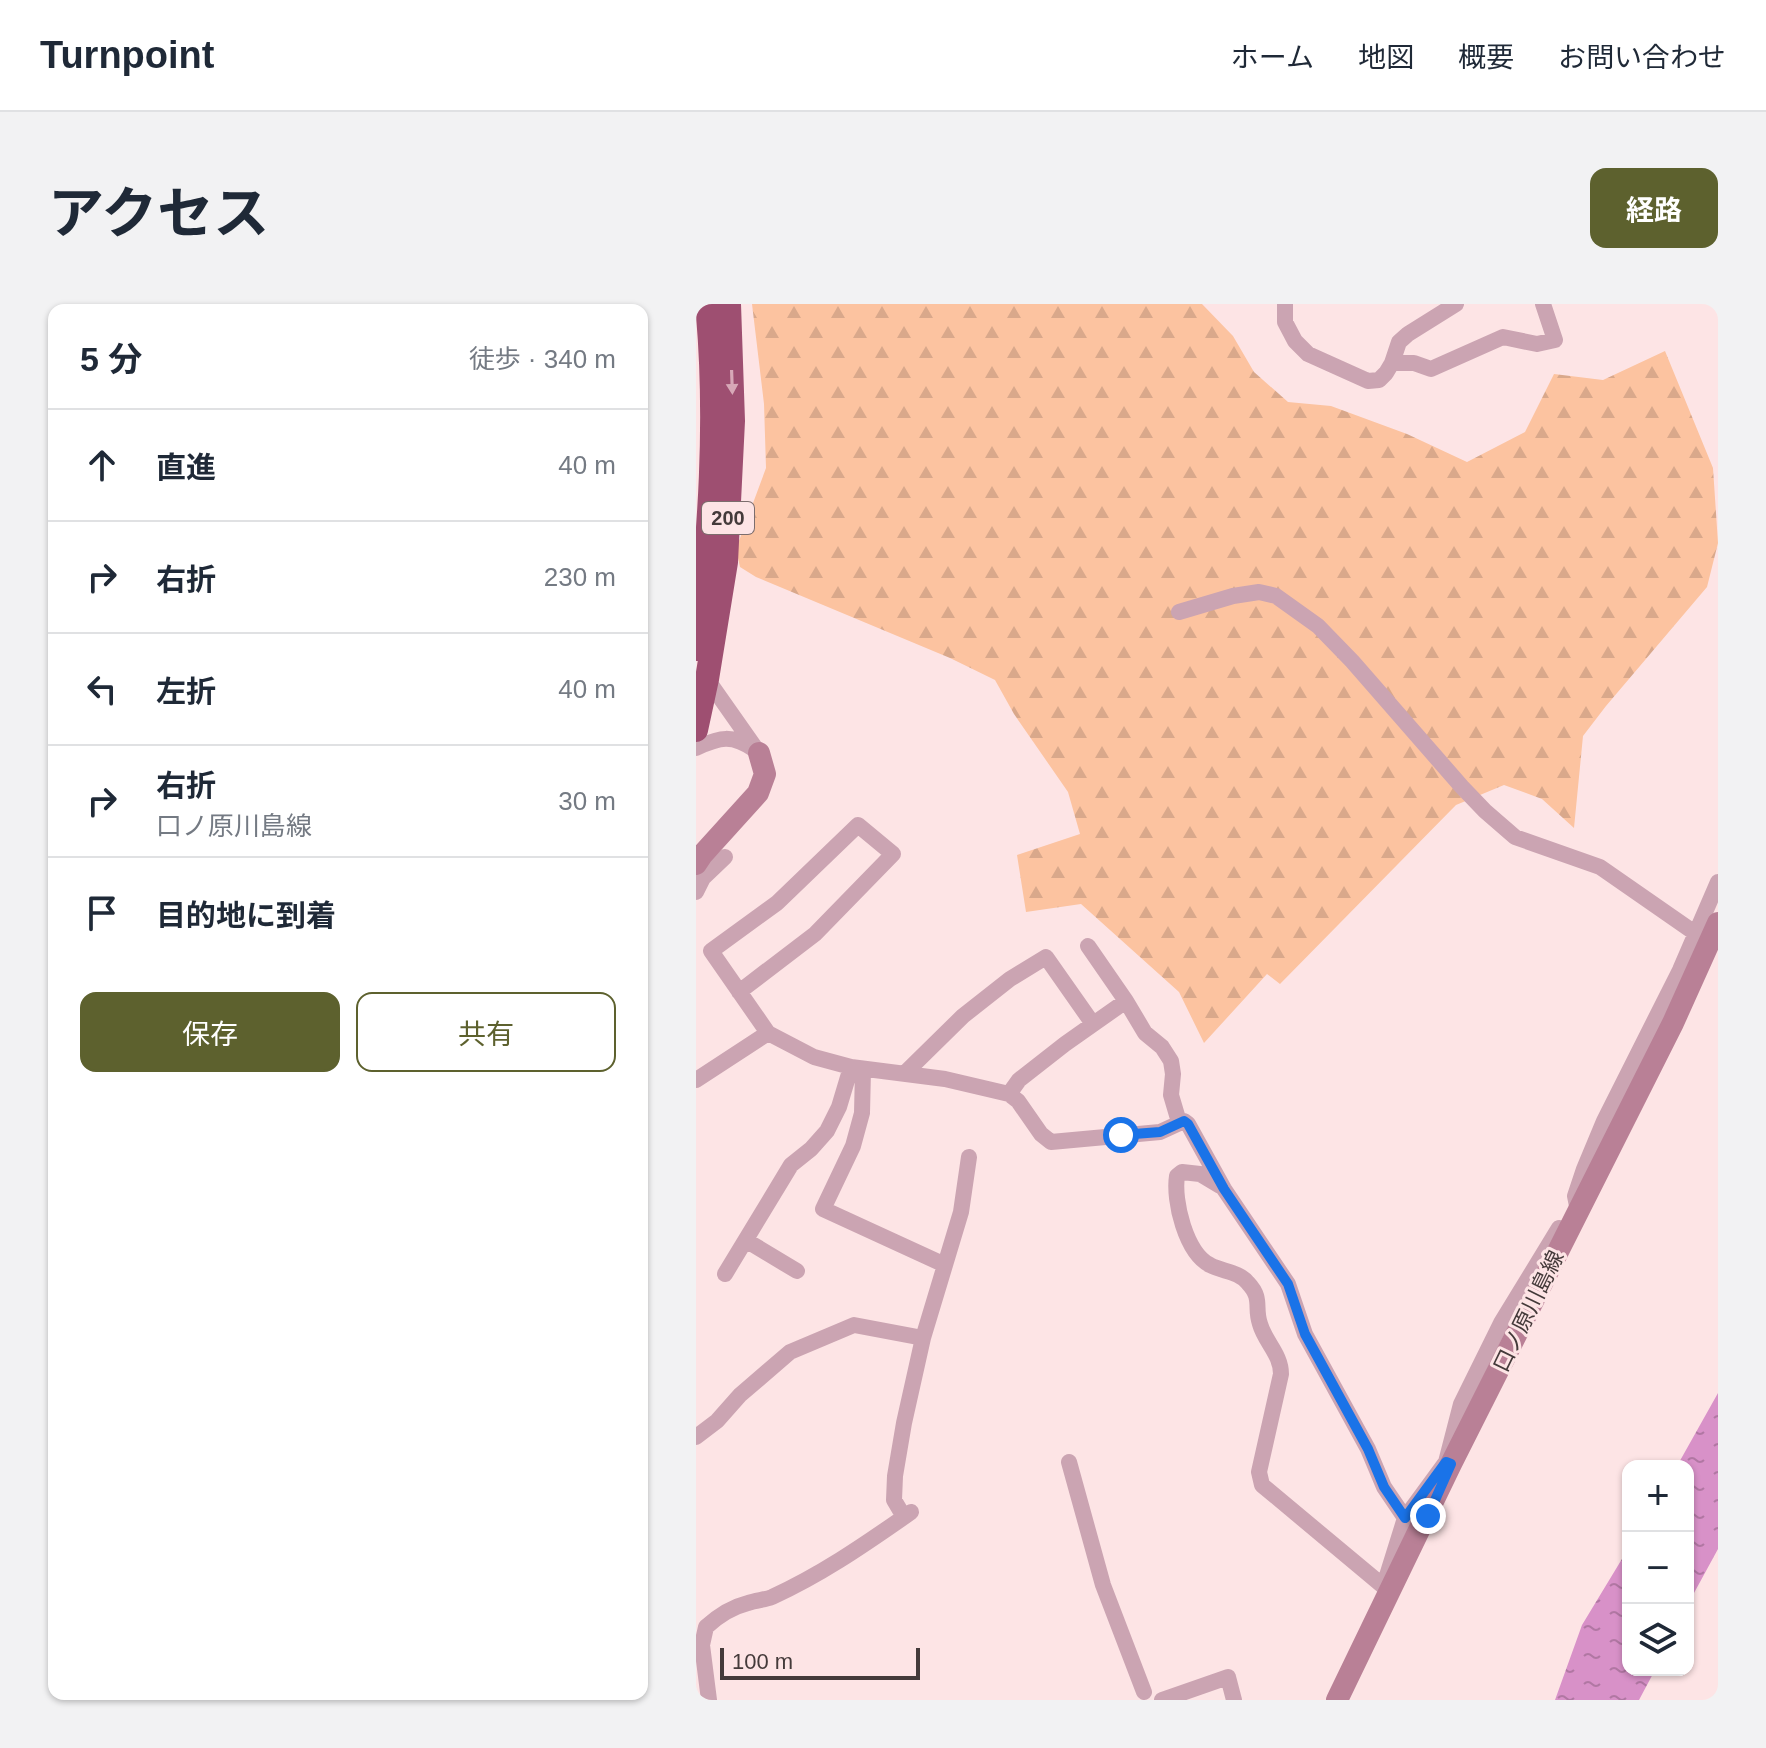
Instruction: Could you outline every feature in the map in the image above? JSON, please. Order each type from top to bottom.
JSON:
[{"type":"highway","name":"200","points":[[696,649],[712,427],[707,304]]},
{"type":"highway","name":"200","points":[[696,730],[726,562],[733,421],[729,304]]},
{"type":"main road","points":[[696,864],[758,793],[765,774],[759,753]]},
{"type":"main road","name":"口ノ原川島線","points":[[1337,1700],[1387,1589],[1661,1048],[1718,923]]},
{"type":"street","points":[[1285,304],[1285,322],[1295,341],[1308,354],[1368,381],[1379,380],[1392,363],[1399,342],[1408,334],[1456,304]]},
{"type":"street","points":[[1392,363],[1414,363],[1431,369],[1503,337],[1537,344],[1555,340],[1543,304]]},
{"type":"street","points":[[1179,612],[1233,596],[1259,592],[1276,596],[1318,626],[1344,652],[1462,787],[1515,837],[1600,867],[1695,933]]},
{"type":"street","points":[[707,679],[759,753]]},
{"type":"street","points":[[696,748],[712,740],[726,738],[741,740],[759,753]]},
{"type":"street","points":[[739,992],[815,934],[893,854],[858,825],[777,903],[711,951],[739,992],[768,1033],[814,1057],[857,1068],[945,1079],[1009,1094],[1051,1142],[1160,1132],[1179,1122],[1188,1124],[1224,1189],[1288,1284],[1305,1334],[1368,1449],[1384,1487],[1405,1518]]},
{"type":"street","points":[[696,892],[703,878],[725,857]]},
{"type":"street","points":[[1578,1210],[1575,1196],[1604,1121],[1680,970],[1718,882]]},
{"type":"street","points":[[1088,946],[1145,1033],[1162,1047],[1171,1061],[1171,1095],[1179,1122]]},
{"type":"street","points":[[904,1074],[963,1016],[1010,979],[1046,957],[1093,1024]]},
{"type":"street","points":[[1009,1094],[1019,1080],[1126,1001]]},
{"type":"street","points":[[696,1080],[768,1033]]},
{"type":"street","points":[[725,1274],[791,1165],[827,1131],[857,1068]]},
{"type":"street","points":[[857,1068],[862,1113],[853,1146],[823,1209],[945,1265]]},
{"type":"street","points":[[709,1700],[702,1645],[706,1627],[728,1611],[768,1599],[844,1559],[907,1515],[894,1500],[904,1423],[923,1338],[961,1212],[969,1157]]},
{"type":"street","points":[[1224,1189],[1200,1174],[1182,1172],[1177,1176],[1181,1217],[1197,1256],[1249,1284],[1259,1303],[1260,1324],[1281,1364],[1259,1472],[1262,1485],[1387,1589],[1405,1518],[1449,1463]]},
{"type":"street","points":[[747,1241],[797,1271]]},
{"type":"street","points":[[696,1437],[790,1352],[854,1325],[923,1338]]},
{"type":"street","points":[[1069,1462],[1103,1585],[1143,1697]]},
{"type":"street","points":[[1162,1700],[1228,1677],[1234,1700]]},
{"type":"green space","points":[[752,304],[1202,304],[1233,336],[1254,372],[1288,402],[1331,406],[1407,434],[1467,462],[1525,432],[1554,374],[1603,380],[1665,351],[1713,468],[1718,543],[1707,587],[1583,736],[1574,828],[1542,799],[1504,785],[1456,805],[1280,984],[1267,974],[1204,1043],[1179,992],[1081,904],[1026,912],[1017,855],[1080,834],[1068,792],[1014,714],[995,680],[756,577],[740,567],[736,549],[766,468],[764,404]]},
{"type":"water","points":[[1718,1393],[1718,1549],[1694,1593],[1694,1460],[1680,1460]]},
{"type":"water","points":[[1622,1559],[1622,1676],[1652,1676],[1639,1700],[1555,1700],[1582,1625]]},
{"type":"route","points":[[1121,1135],[1160,1132],[1184,1121],[1188,1124],[1224,1189],[1288,1284],[1305,1334],[1368,1449],[1384,1487],[1405,1518],[1446,1462],[1451,1464],[1428,1516]]}]
